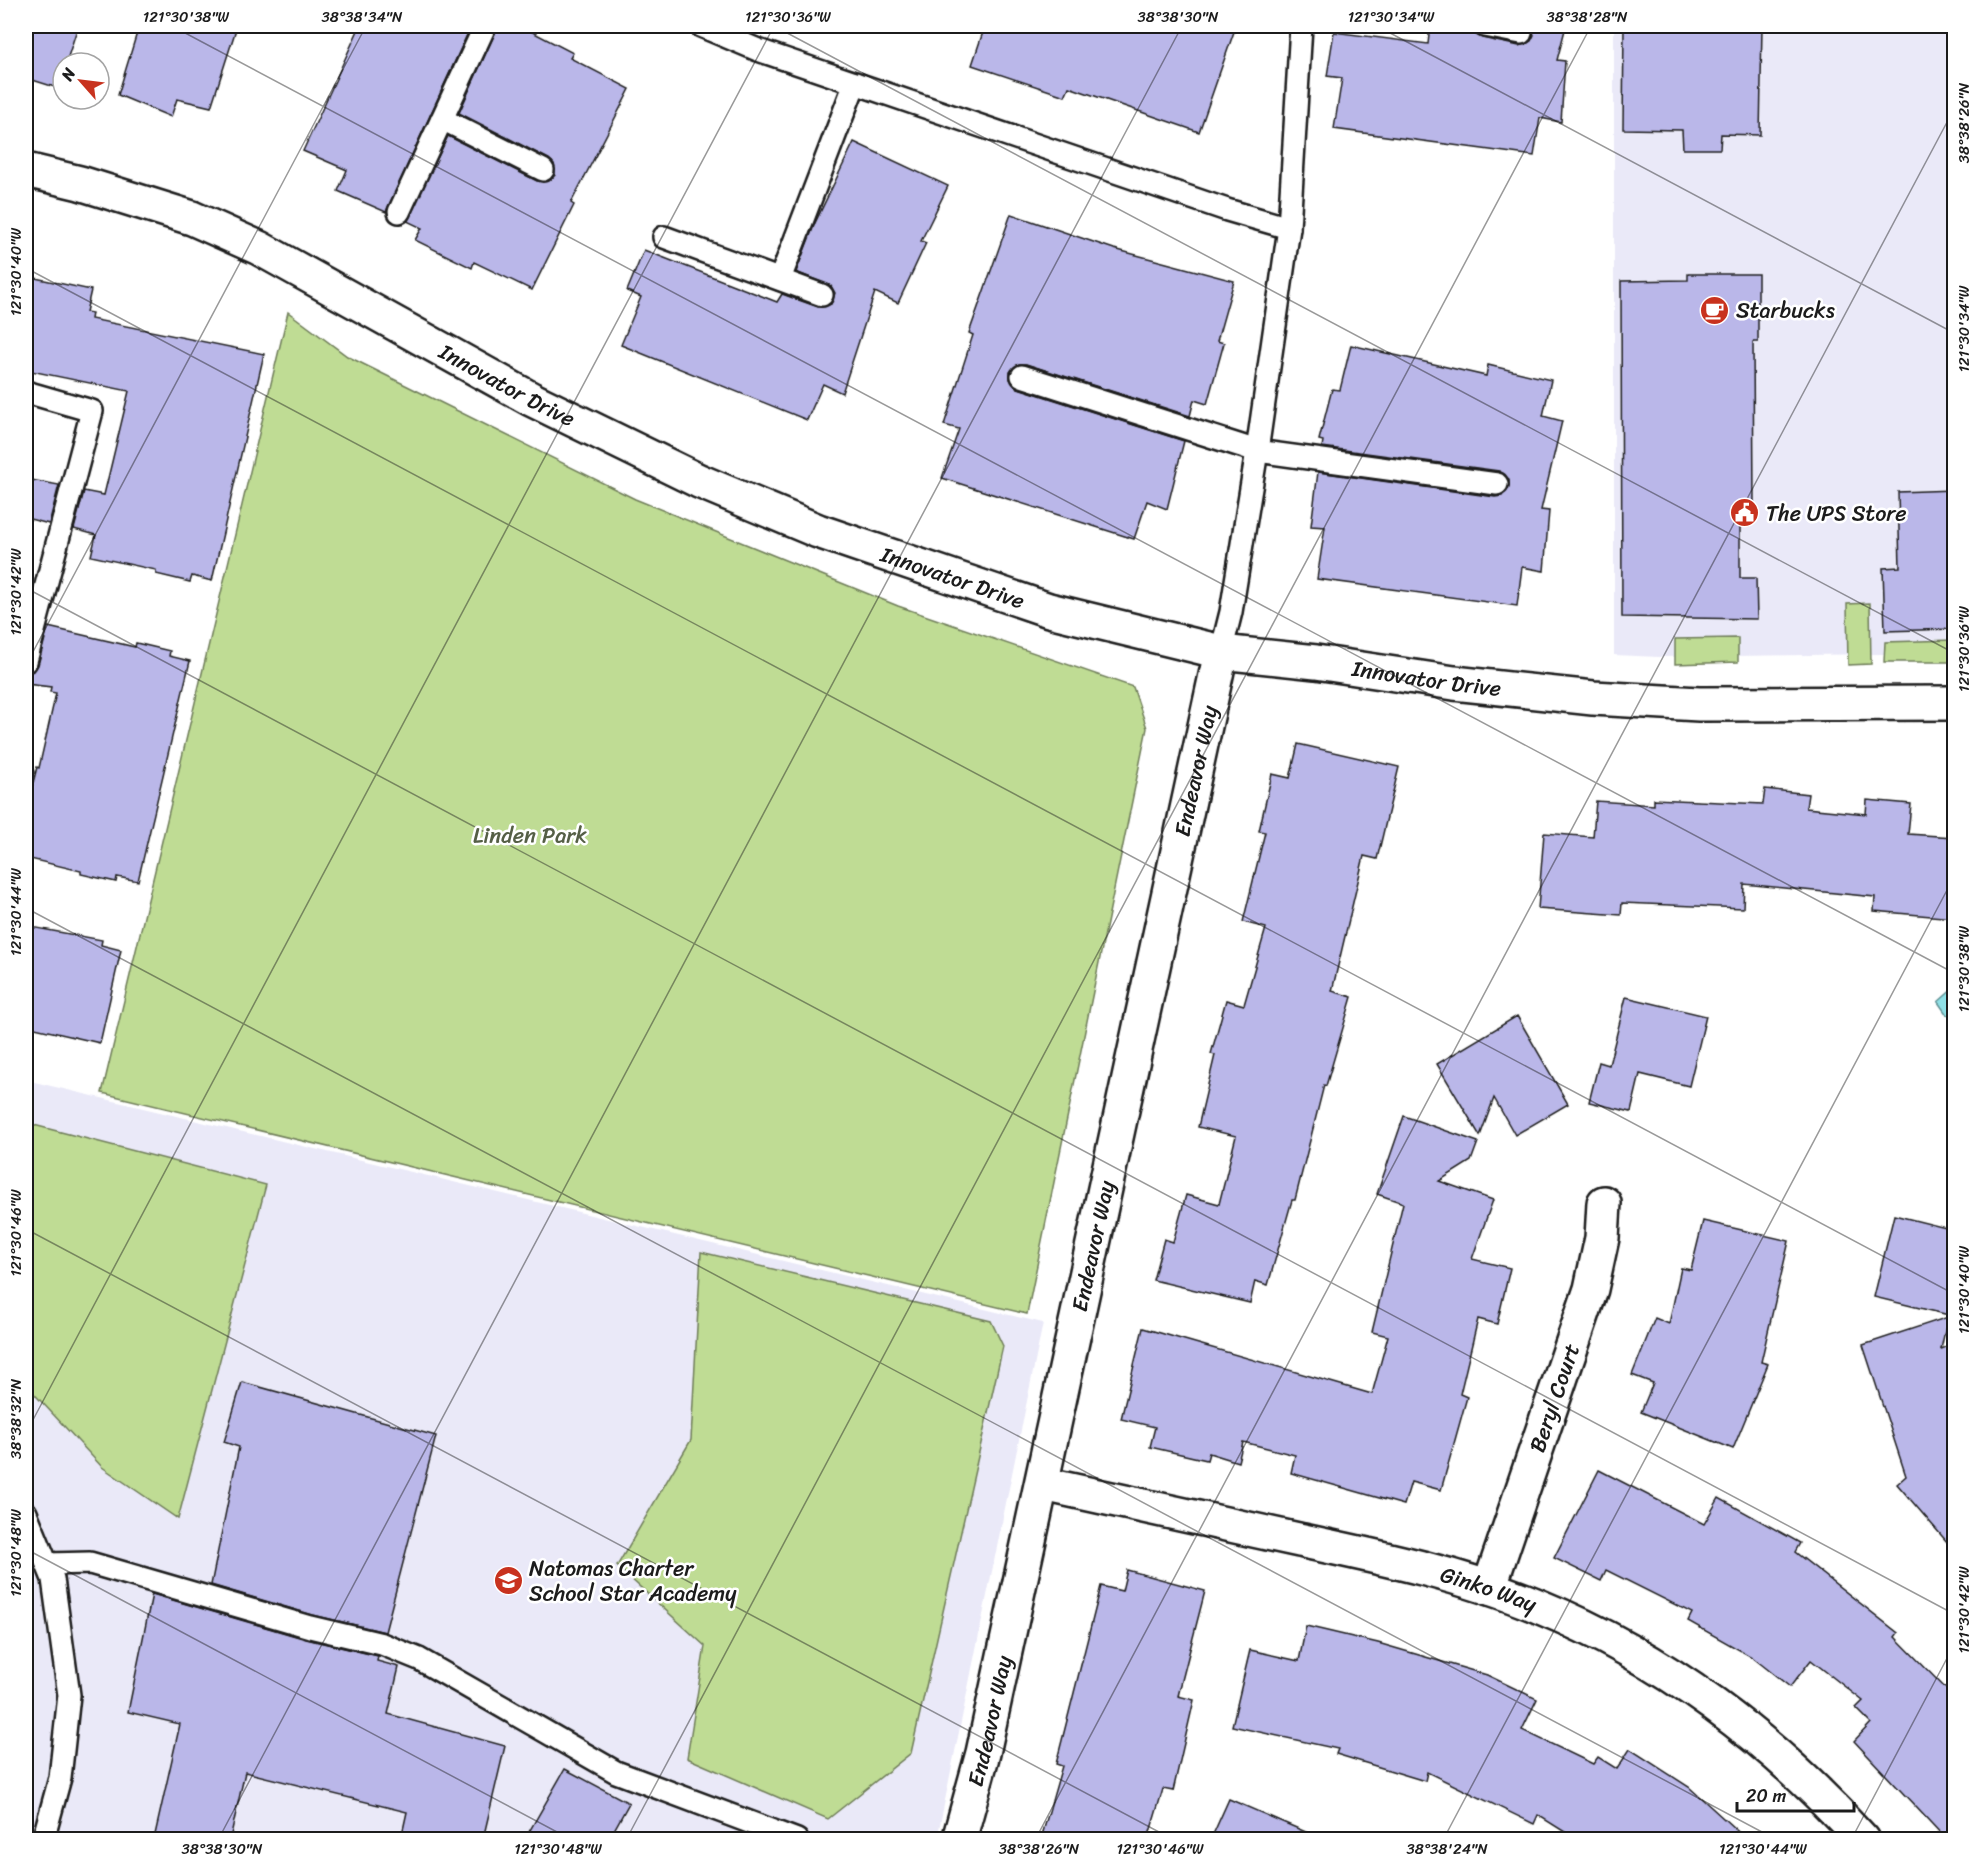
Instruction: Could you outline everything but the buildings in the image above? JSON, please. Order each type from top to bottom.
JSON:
[{"type":"street","name":"Innovator Drive","points":[[26,170],[80,183],[192,218],[259,248],[531,399],[699,481],[818,531],[1049,610],[1221,652],[1316,662],[1454,683],[1593,698],[1699,704],[1954,703]]},
{"type":"street","name":"Endeavor Way","points":[[959,1839],[983,1752],[1043,1484],[1221,652]]},
{"type":"street","name":"Beryl Court","points":[[1489,1588],[1591,1289],[1602,1238],[1604,1203]]},
{"type":"street","name":"Ginko Way","points":[[1043,1484],[1405,1563],[1489,1588],[1538,1606],[1609,1639],[1676,1678],[1748,1730],[1822,1794],[1863,1839]]},
{"type":"lane","points":[[399,212],[484,26]]},
{"type":"lane","points":[[701,26],[758,50],[1227,210],[1289,228]]},
{"type":"lane","points":[[1221,652],[1231,612],[1257,451],[1289,228],[1301,26]]},
{"type":"lane","points":[[1485,26],[1521,33]]},
{"type":"lane","points":[[780,279],[855,83]]},
{"type":"lane","points":[[442,119],[543,170]]},
{"type":"lane","points":[[664,237],[822,295]]},
{"type":"lane","points":[[1022,376],[1257,451],[1497,484]]},
{"type":"lane","points":[[26,392],[92,411],[26,661]]},
{"type":"lane","points":[[26,1513],[53,1579],[69,1695],[60,1778],[43,1839]]},
{"type":"lane","points":[[47,1564],[90,1563],[310,1626],[382,1644],[419,1659],[616,1772],[797,1839]]},
{"type":"shaded area","points":[[1614,26],[1954,26],[1954,653],[1659,657],[1614,655]]},
{"type":"shaded area","name":"Natomas Charter School Star Academy","points":[[26,1080],[1043,1323],[937,1839],[26,1840]]},
{"type":"green space","name":"Linden Park","points":[[288,312],[347,356],[635,499],[898,606],[1133,687],[1147,728],[1027,1314],[102,1093]]},
{"type":"green space","points":[[1870,603],[1871,664],[1848,665],[1847,604]]},
{"type":"green space","points":[[1738,638],[1738,662],[1675,664],[1675,639]]},
{"type":"green space","points":[[1954,640],[1954,662],[1884,662],[1885,642]]},
{"type":"green space","points":[[26,1123],[266,1185],[178,1519],[102,1467],[26,1385]]},
{"type":"green space","points":[[701,1252],[991,1321],[1003,1346],[911,1753],[828,1819],[687,1758],[705,1646],[617,1566],[691,1440]]},
{"type":"water","points":[[1954,988],[1954,1015],[1947,1015],[1938,1002]]},
{"type":"place","name":"Starbucks","points":[[1715,310]]},
{"type":"place","name":"The UPS Store","points":[[1745,513]]},
{"type":"place","name":"Natomas Charter School Star Academy","points":[[508,1581]]}]
